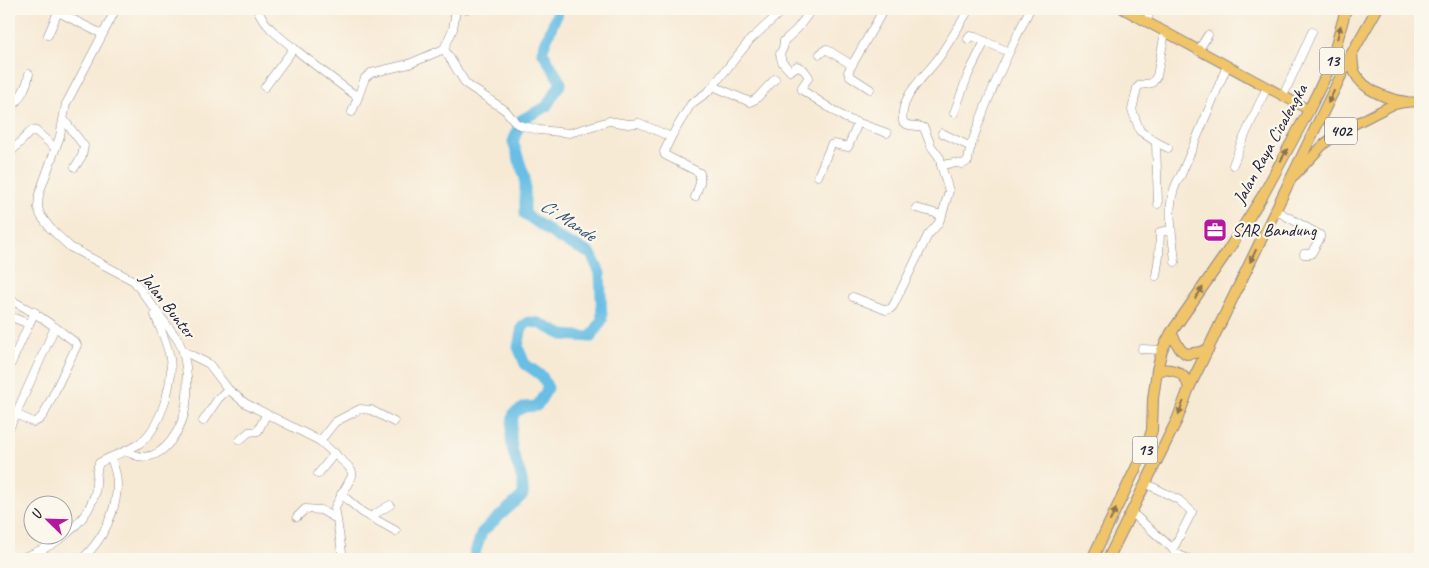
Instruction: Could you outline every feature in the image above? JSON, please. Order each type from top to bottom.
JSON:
[{"type":"highway","name":"Jalan Raya Cicalengka","points":[[1092,559],[1148,443],[1152,430],[1153,399],[1162,350],[1171,333],[1263,195],[1309,110],[1330,67],[1346,9]]},
{"type":"highway","name":"Jalan Raya Cicalengka","points":[[1108,559],[1177,420],[1189,388],[1275,210],[1352,53],[1377,9]]},
{"type":"highway","name":"402","points":[[1352,53],[1355,72],[1364,83],[1386,97],[1406,102]]},
{"type":"highway","points":[[1171,333],[1180,349],[1186,354],[1201,352],[1209,348]]},
{"type":"highway","points":[[1157,370],[1168,369],[1180,372],[1186,378],[1189,388]]},
{"type":"main road","name":"402","points":[[1123,9],[1309,110]]},
{"type":"main road","name":"402","points":[[1290,181],[1324,144],[1343,130],[1392,105],[1420,102]]},
{"type":"street","name":"Jalan Bunter","points":[[116,9],[66,104],[60,136],[39,194],[37,204],[41,216],[50,228],[70,247],[134,281],[178,340],[183,351],[209,364],[228,389],[245,403],[320,441],[348,466],[352,472],[351,478],[335,507],[335,518],[343,559]]},
{"type":"street","points":[[257,9],[266,25],[325,74],[358,97]]},
{"type":"street","points":[[352,112],[365,78],[371,73],[409,64],[444,49],[453,29],[456,9]]},
{"type":"street","points":[[696,197],[700,183],[700,173],[665,155],[664,152],[671,137],[691,104],[702,97],[713,86],[750,40],[784,9]]},
{"type":"street","points":[[812,9],[797,29],[784,41],[780,54],[782,62],[790,71],[797,66],[808,74],[809,77],[802,90],[834,112],[886,133]]},
{"type":"street","points":[[870,89],[850,76],[848,72],[884,9]]},
{"type":"street","points":[[852,297],[886,310],[890,309],[928,235],[938,224],[942,215],[949,191],[940,158],[930,146],[924,128],[918,125],[907,125],[903,122],[903,109],[913,90],[953,37],[969,9]]},
{"type":"street","points":[[941,166],[949,163],[966,163],[969,159],[970,147],[1008,52],[1030,9]]},
{"type":"street","points":[[1146,22],[1151,9]]},
{"type":"street","points":[[48,35],[56,11],[102,34]]},
{"type":"street","points":[[1165,32],[1156,76],[1152,83],[1140,85],[1136,88],[1132,110],[1140,131],[1168,148]]},
{"type":"street","points":[[1283,96],[1312,32]]},
{"type":"street","points":[[1198,50],[1208,35]]},
{"type":"street","points":[[968,39],[972,36],[1008,52]]},
{"type":"street","points":[[954,113],[968,75],[985,41]]},
{"type":"street","points":[[265,87],[294,48]]},
{"type":"street","points":[[444,49],[466,84],[508,113],[520,125],[539,130],[570,133],[609,121],[628,124],[639,123],[671,137]]},
{"type":"street","points":[[820,54],[826,49],[852,65]]},
{"type":"street","points":[[1175,262],[1171,206],[1174,188],[1227,66]]},
{"type":"street","points":[[9,112],[23,92],[27,84],[28,74]]},
{"type":"street","points":[[713,86],[750,102],[756,99],[775,79]]},
{"type":"street","points":[[1234,165],[1240,146],[1267,87]]},
{"type":"street","points":[[64,120],[84,146],[82,156],[75,167]]},
{"type":"street","points":[[818,176],[831,145],[848,147],[858,123]]},
{"type":"street","points":[[9,154],[31,130],[36,131],[55,148]]},
{"type":"street","points":[[942,133],[970,147]]},
{"type":"street","points":[[1156,142],[1158,204]]},
{"type":"street","points":[[916,208],[942,215]]},
{"type":"street","points":[[1275,210],[1320,235],[1311,254],[1304,254]]},
{"type":"street","points":[[1156,276],[1160,232],[1172,230]]},
{"type":"street","points":[[9,299],[35,312],[55,326],[76,343],[77,347],[41,418],[33,422],[12,413]]},
{"type":"street","points":[[18,559],[42,551],[69,532],[88,510],[93,500],[99,463],[127,452],[142,441],[156,424],[168,390],[170,358],[152,306]]},
{"type":"street","points":[[9,367],[35,312]]},
{"type":"street","points":[[9,316],[29,324]]},
{"type":"street","points":[[9,429],[12,413],[55,326]]},
{"type":"street","points":[[1142,349],[1162,350]]},
{"type":"street","points":[[127,452],[137,456],[149,456],[160,450],[174,437],[183,418],[186,405],[187,376],[183,351]]},
{"type":"street","points":[[202,421],[228,389]]},
{"type":"street","points":[[320,441],[335,422],[360,409],[371,410],[394,422]]},
{"type":"street","points":[[240,440],[249,432],[258,431],[266,415]]},
{"type":"street","points":[[318,474],[335,453]]},
{"type":"street","points":[[82,559],[100,539],[112,513],[117,484],[111,458]]},
{"type":"street","points":[[1145,483],[1179,500],[1192,512],[1176,554]]},
{"type":"street","points":[[341,494],[362,512],[396,531]]},
{"type":"street","points":[[370,517],[390,505]]},
{"type":"street","points":[[297,517],[305,509],[321,510],[335,518]]},
{"type":"street","points":[[1130,512],[1176,554],[1189,559]]},
{"type":"waterway","name":"Ci Mande","points":[[473,559],[482,532],[523,495],[521,477],[511,443],[514,413],[525,407],[537,406],[548,388],[542,376],[525,364],[518,347],[522,327],[529,322],[539,323],[563,335],[591,337],[602,320],[600,273],[591,254],[559,238],[525,214],[525,178],[513,142],[521,120],[546,107],[561,83],[542,51],[559,9]]},
{"type":"place","name":"SAR Bandung","points":[[1215,230]]}]
